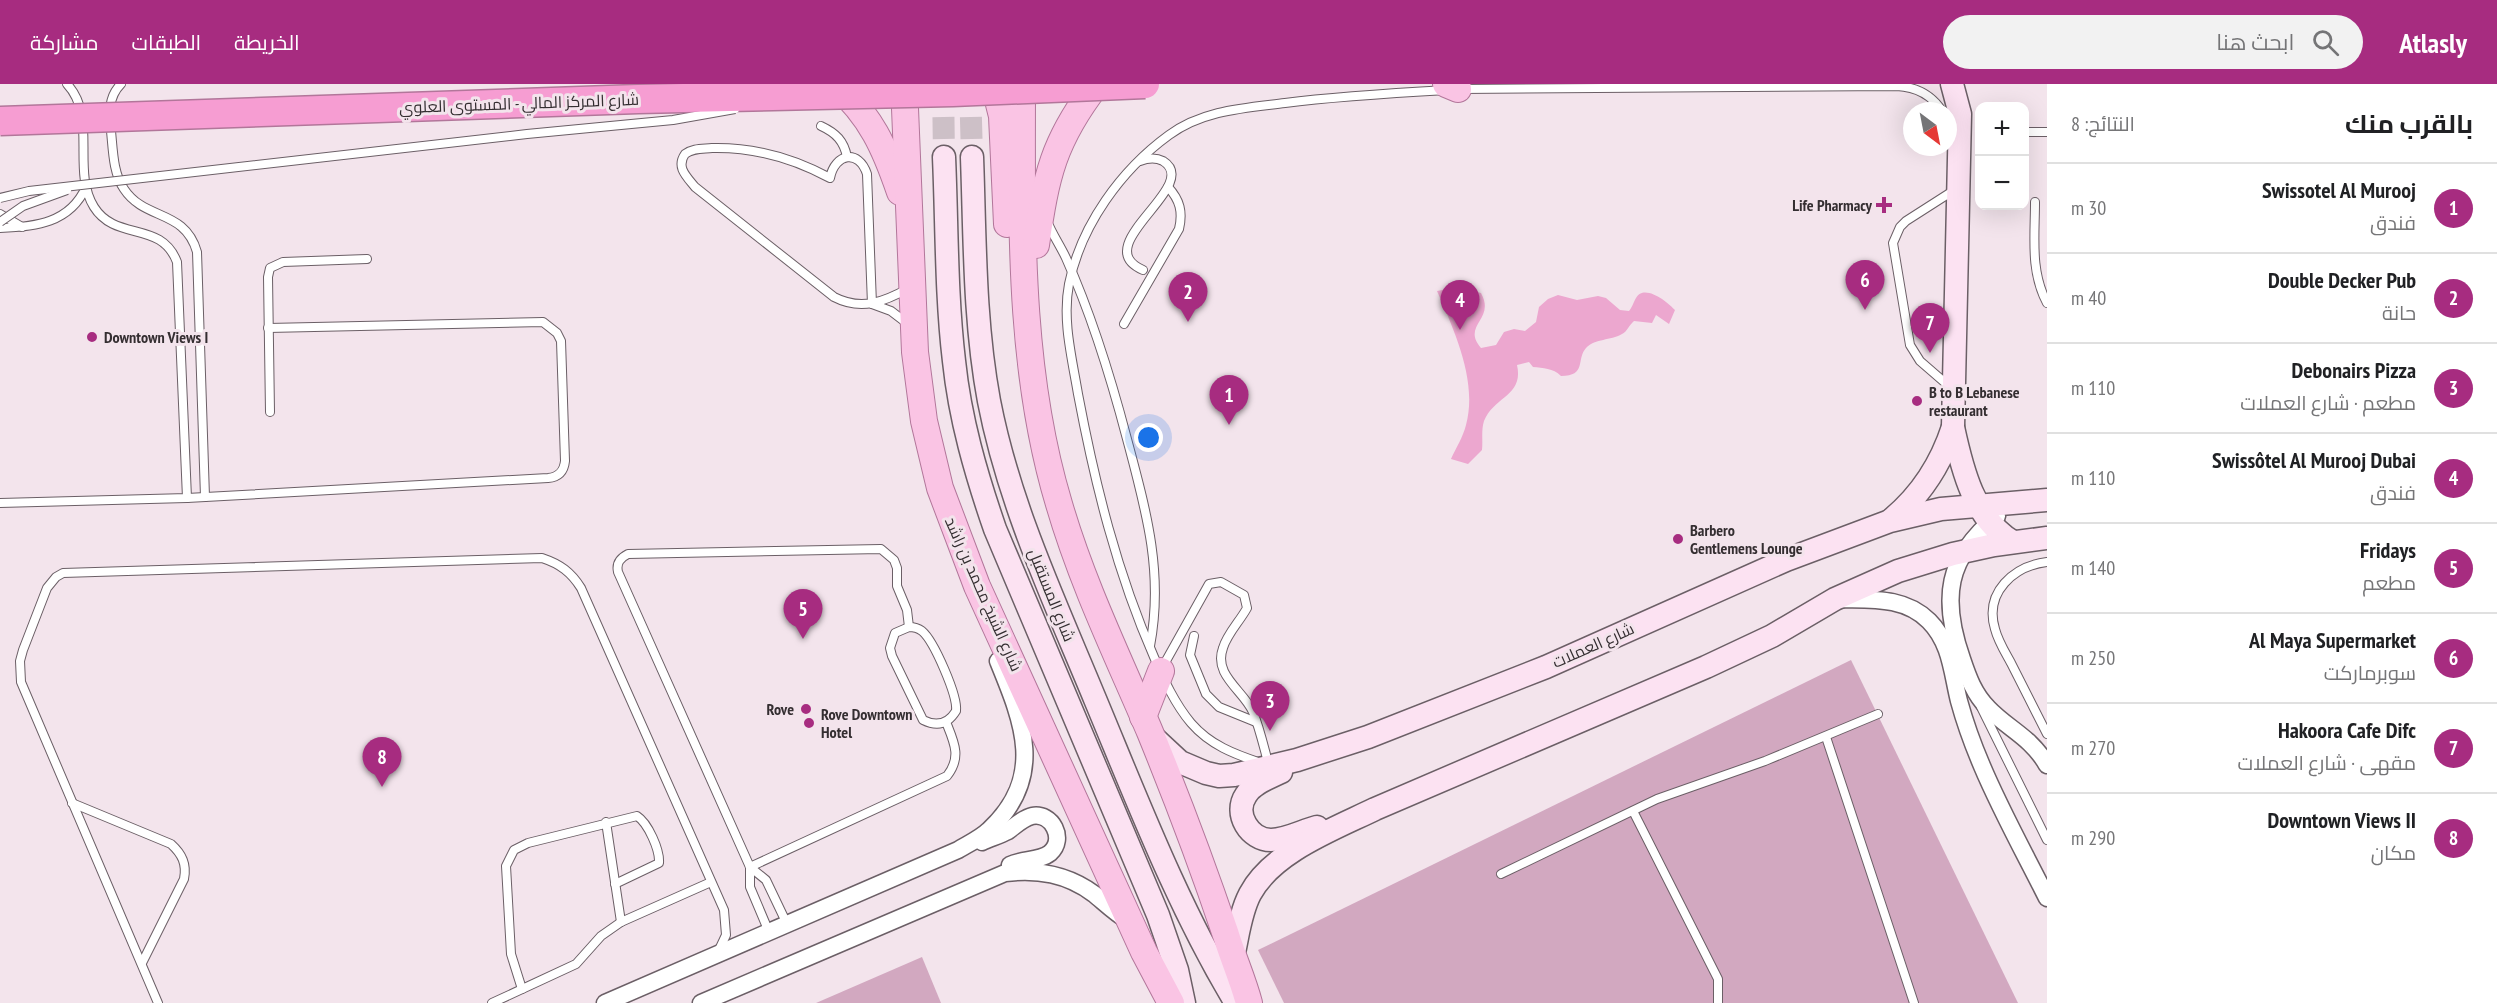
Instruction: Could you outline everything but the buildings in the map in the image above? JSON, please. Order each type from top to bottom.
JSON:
[{"type":"highway","name":"شارع المركز المالي - المستوى العلوي","points":[[0,122],[638,99],[1145,84]]},
{"type":"main road","points":[[835,84],[870,122],[885,148],[909,220]]},
{"type":"main road","name":"شارع الشيخ محمد بن راشد","points":[[904,84],[913,329],[924,421],[940,488],[963,554],[1130,922],[1171,1003]]},
{"type":"main road","points":[[994,84],[1002,116],[1007,232],[1011,255],[1027,305]]},
{"type":"main road","points":[[1022,84],[1028,345],[1034,394],[1059,504],[1086,582],[1147,725],[1212,893],[1249,1003]]},
{"type":"main road","points":[[1027,305],[1050,165],[1058,146],[1086,98],[1097,84]]},
{"type":"main road","points":[[1147,725],[1161,671]]},
{"type":"street","points":[[1952,84],[1960,114],[1957,158],[1953,427],[1959,454],[1984,514],[2002,536],[2013,542]]},
{"type":"street","name":"شارع المستقبل","points":[[944,157],[950,320],[954,362],[961,405],[981,488],[995,529],[1158,915],[1177,970],[1184,1003]]},
{"type":"street","name":"شارع المستقبل","points":[[972,158],[978,320],[982,360],[995,431],[1009,481],[1036,558],[1158,850],[1204,946],[1236,1003]]},
{"type":"street","points":[[1890,521],[1930,479],[1953,427]]},
{"type":"street","name":"شارع العملات","points":[[1147,725],[1169,753],[1180,762],[1206,773],[1219,776],[1234,775],[1323,752],[1368,737],[1546,667],[1786,560],[1890,521],[1941,509],[1984,514],[2018,502],[2047,500]]},
{"type":"street","points":[[1984,514],[1958,563],[1951,591],[1947,649],[1963,715],[1982,766],[2047,898]]},
{"type":"street","points":[[1233,957],[1245,906],[1258,880],[1280,859],[1350,821],[1715,663],[1772,636],[1835,599],[1898,570],[1965,552],[2047,538]]},
{"type":"street","points":[[1835,599],[1879,599],[1902,604],[1922,615],[1947,634],[1974,690],[1988,708],[2028,739],[2047,765]]},
{"type":"street","points":[[958,850],[988,832],[1003,816],[1015,797],[1022,776],[1025,755],[1024,733],[1019,712],[994,646],[994,622]]},
{"type":"street","points":[[1323,752],[1252,788],[1245,796],[1242,808],[1243,819],[1249,830],[1258,837],[1270,840],[1324,825],[1350,821]]},
{"type":"street","points":[[605,1003],[958,850],[997,836],[1031,816],[1042,816],[1052,822],[1057,832],[1057,843],[1051,852],[1041,857],[1014,863],[973,885]]},
{"type":"street","points":[[701,1003],[1005,873],[1044,872],[1080,885],[1130,922]]},
{"type":"lane","points":[[0,228],[22,228],[45,224],[66,213],[82,196],[80,106],[74,92],[67,84]]},
{"type":"lane","points":[[121,84],[110,103],[109,118],[115,168],[120,184],[139,204],[171,218],[185,228],[197,252],[205,497]]},
{"type":"lane","points":[[1269,766],[1225,750],[1200,732],[1179,705],[1150,646],[1116,551],[1090,455],[1068,327],[1067,300],[1080,249],[1099,211],[1140,161],[1170,133],[1213,114],[1341,96],[1452,87],[1897,86],[1916,89],[1925,93],[1934,102]]},
{"type":"lane","points":[[0,198],[29,190],[83,186],[527,134],[673,120],[728,111],[783,96]]},
{"type":"lane","points":[[821,126],[839,137],[845,147],[847,157]]},
{"type":"lane","points":[[2029,132],[2047,132]]},
{"type":"lane","points":[[872,304],[867,174],[864,165],[857,159],[847,157],[839,160],[832,167],[830,178],[791,159],[757,150],[696,149],[685,154],[681,164],[685,174],[701,192],[834,297],[852,304],[872,304],[911,287]]},
{"type":"lane","points":[[1140,161],[1156,158],[1167,165],[1171,176],[1168,188],[1129,240],[1129,258],[1143,270]]},
{"type":"lane","points":[[0,222],[23,206],[83,186]]},
{"type":"lane","points":[[83,186],[101,216],[119,228],[153,235],[165,242],[174,253],[177,262],[187,498]]},
{"type":"lane","points":[[1124,324],[1179,229],[1181,211],[1179,202],[1168,188]]},
{"type":"lane","points":[[1953,389],[1926,368],[1910,345],[1893,243],[1900,227],[1906,221],[1957,189]]},
{"type":"lane","points":[[2035,202],[2034,266],[2037,280],[2047,303]]},
{"type":"lane","points":[[1042,206],[1072,275],[1114,389],[1147,518],[1156,578],[1155,613],[1150,646]]},
{"type":"lane","points":[[0,214],[22,228]]},
{"type":"lane","points":[[270,412],[268,277],[274,265],[283,262],[367,259]]},
{"type":"lane","points":[[872,304],[891,311],[913,329]]},
{"type":"lane","points":[[0,503],[187,498],[548,478],[559,475],[565,466],[561,341],[557,333],[543,322],[268,328]]},
{"type":"lane","points":[[769,932],[750,887],[750,867],[618,572],[619,560],[628,554],[881,549],[894,560],[897,568],[897,586],[907,610],[909,627]]},
{"type":"lane","points":[[158,1003],[24,691],[20,672],[23,650],[47,588],[56,577],[71,572],[542,558],[566,568],[581,588],[724,910],[727,927],[723,944],[717,954]]},
{"type":"lane","points":[[2047,562],[2024,567],[2004,581],[1995,600],[1993,614],[1998,637],[2047,734]]},
{"type":"lane","points":[[1161,671],[1206,588],[1217,581],[1244,595],[1247,603],[1245,612],[1223,646],[1223,670],[1231,684],[1248,703],[1269,766]]},
{"type":"lane","points":[[909,627],[917,628],[928,638],[955,695],[956,711],[946,722],[938,724],[923,720],[892,656],[890,648],[895,633],[909,627]]},
{"type":"lane","points":[[1194,636],[1190,655],[1206,694],[1219,707],[1256,722]]},
{"type":"lane","points":[[1974,690],[2047,840]]},
{"type":"lane","points":[[1501,874],[1666,796],[1826,737],[1878,714]]},
{"type":"lane","points":[[750,867],[947,776],[957,753],[946,722]]},
{"type":"lane","points":[[1826,737],[1914,1003]]},
{"type":"lane","points":[[72,802],[171,844],[182,856],[184,879],[142,963]]},
{"type":"lane","points":[[1633,811],[1718,979],[1718,1003]]},
{"type":"lane","points":[[522,989],[511,954],[506,866],[514,850],[528,843],[606,822],[632,816],[640,817],[660,858],[659,863],[615,884]]},
{"type":"lane","points":[[606,822],[621,922]]},
{"type":"lane","points":[[750,867],[766,880],[787,924]]},
{"type":"lane","points":[[492,1003],[576,964],[601,936],[621,922],[711,882]]},
{"type":"shaded area","points":[[1459,287],[1481,293],[1485,310],[1475,333],[1481,348],[1496,345],[1504,332],[1514,329],[1525,331],[1536,322],[1539,307],[1548,299],[1558,295],[1577,300],[1598,296],[1606,298],[1620,310],[1629,311],[1636,298],[1644,292],[1656,295],[1675,310],[1669,324],[1656,315],[1652,323],[1634,321],[1622,334],[1590,345],[1583,352],[1578,370],[1569,375],[1561,376],[1551,370],[1533,367],[1529,362],[1517,365],[1516,383],[1512,390],[1494,406],[1484,421],[1482,450],[1468,464],[1451,459],[1466,425],[1469,391],[1467,374],[1457,339],[1437,291]]},
{"type":"shaded area","points":[[1851,660],[2018,1003],[1284,1003],[1258,950]]},
{"type":"shaded area","points":[[922,957],[941,1003],[816,1003]]},
{"type":"tunnel","points":[[943,84],[944,157]]},
{"type":"tunnel","points":[[970,84],[972,157]]},
{"type":"place","name":"Life Pharmacy","points":[[1884,205]]},
{"type":"place","name":"Al Maya Supermarket","points":[[1865,310]]},
{"type":"place","name":"Double Decker Pub","points":[[1188,322]]},
{"type":"place","name":"Swissôtel Al Murooj Dubai","points":[[1460,330]]},
{"type":"place","name":"Downtown Views I","points":[[92,337]]},
{"type":"place","name":"Hakoora Cafe Difc","points":[[1930,353]]},
{"type":"place","name":"B to B Lebanese restaurant","points":[[1917,401]]},
{"type":"place","name":"Swissotel Al Murooj","points":[[1229,425]]},
{"type":"place","name":"Barbero Gentlemens Lounge","points":[[1678,539]]},
{"type":"place","name":"Fridays","points":[[803,639]]},
{"type":"place","name":"Rove","points":[[806,709]]},
{"type":"place","name":"Rove Downtown Hotel","points":[[809,723]]},
{"type":"place","name":"Debonairs Pizza","points":[[1270,731]]},
{"type":"place","name":"Downtown Views II","points":[[382,787]]}]
